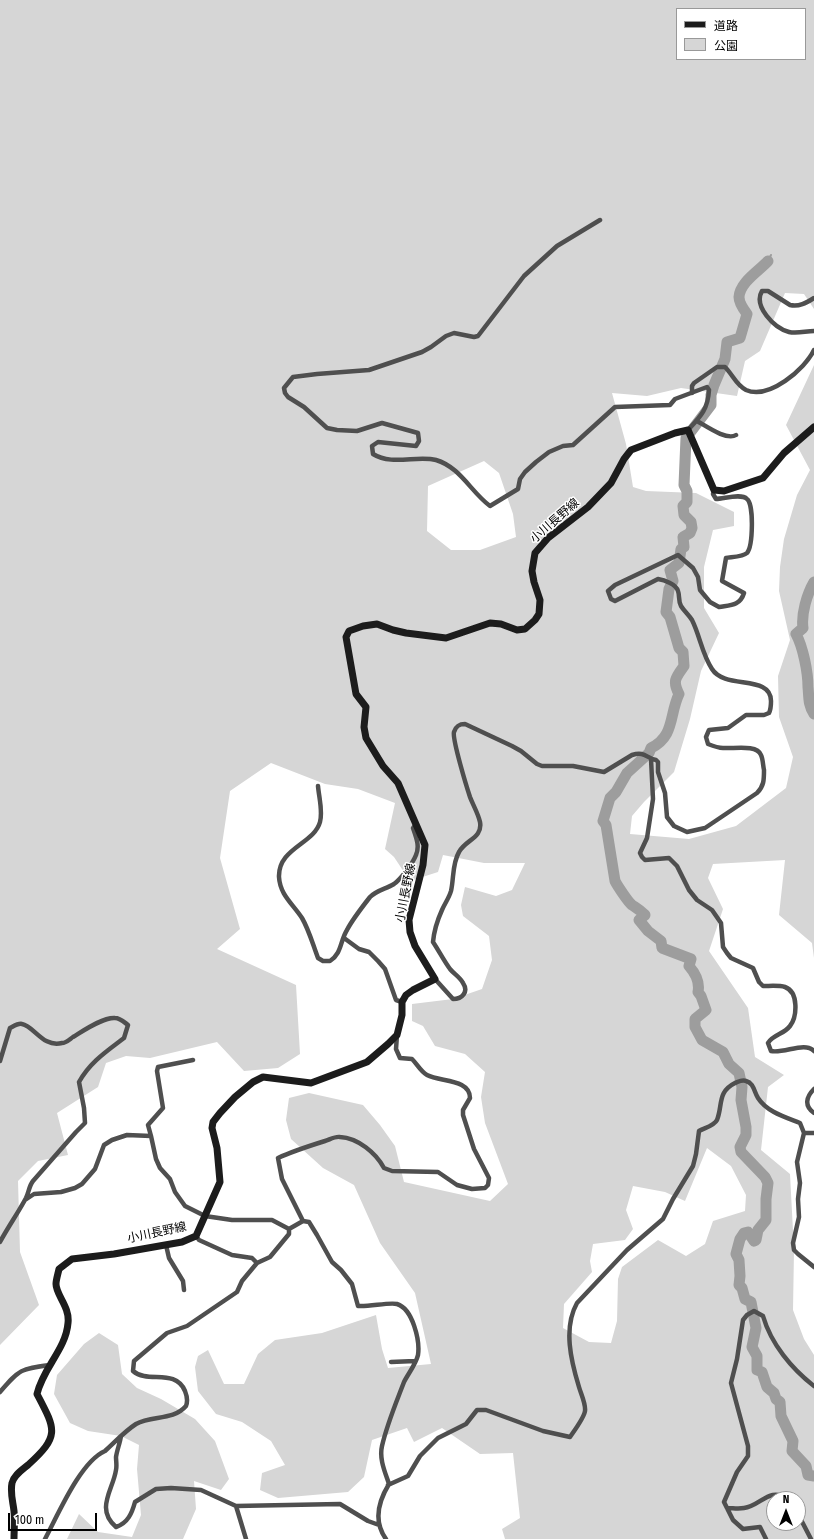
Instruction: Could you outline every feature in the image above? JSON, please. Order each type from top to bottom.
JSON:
[{"type":"main road","points":[[688,430],[714,490],[724,491],[763,478],[784,453],[814,427]]},
{"type":"main road","name":"小川長野線","points":[[435,979],[414,946],[410,932],[409,920],[419,886],[425,845],[398,783],[383,766],[366,738],[364,727],[366,707],[356,694],[346,637],[350,631],[363,626],[377,624],[406,633],[446,638],[490,623],[501,624],[517,630],[525,629],[539,614],[540,600],[532,571],[535,553],[548,538],[593,502],[611,483],[624,459],[631,450],[675,432],[688,430]]},
{"type":"main road","points":[[402,1002],[406,995],[413,990],[435,979]]},
{"type":"main road","name":"小川長野線","points":[[14,1539],[14,1512],[11,1491],[12,1482],[18,1473],[45,1448],[50,1438],[52,1427],[48,1415],[37,1394],[40,1384],[64,1342],[68,1322],[66,1306],[56,1286],[59,1269],[72,1259],[114,1254],[166,1245],[182,1242],[196,1236],[220,1182],[217,1148],[212,1128],[213,1122],[235,1097],[253,1082],[263,1077],[311,1083],[367,1062],[397,1034],[402,1015],[402,1002]]},
{"type":"street","points":[[600,220],[558,246],[524,276],[478,336],[474,337],[454,333],[446,336],[422,352],[369,370],[293,377],[284,388],[285,393],[288,397],[315,416],[327,428],[337,430],[357,430],[382,423],[418,433],[419,441],[416,446],[378,442],[372,446],[373,454],[378,458],[408,460],[430,459],[437,461],[455,470],[490,506],[518,490],[520,479],[536,462],[549,452],[563,446],[572,445],[614,407],[670,405],[675,399],[707,386],[710,390],[707,408],[688,430]]},
{"type":"street","points":[[814,298],[803,304],[790,306],[765,290],[762,291],[759,301],[769,318],[784,330],[795,332],[814,331]]},
{"type":"street","points":[[692,393],[692,386],[694,383],[717,367],[725,368],[735,382],[748,391],[760,392],[775,386],[796,372],[808,360],[814,350]]},
{"type":"street","points":[[697,421],[725,436],[733,437],[736,435]]},
{"type":"street","points":[[435,979],[453,999],[460,999],[464,995],[464,983],[450,969],[434,942],[437,922],[451,890],[456,858],[459,850],[478,835],[481,829],[454,743],[454,732],[456,727],[465,724],[471,726],[521,751],[537,764],[542,766],[573,766],[604,772],[632,755],[641,753],[658,762],[658,772],[665,793],[666,817],[674,826],[687,832],[705,828],[757,793],[764,782],[762,755],[754,748],[722,748],[712,746],[708,744],[706,737],[709,730],[728,728],[746,715],[764,715],[769,713],[771,703],[769,691],[758,685],[721,677],[712,669],[692,619],[681,606],[676,587],[658,579],[615,601],[608,595],[608,591],[615,585],[678,555],[693,568],[698,577],[700,590],[710,602],[719,607],[737,604],[742,599],[744,593],[722,581],[726,558],[744,555],[748,551],[752,530],[749,502],[747,498],[743,497],[716,499],[713,494],[714,490]]},
{"type":"street","points":[[651,759],[653,799],[647,838],[640,852],[642,857],[645,860],[669,858],[677,866],[689,890],[697,900],[712,910],[721,923],[723,948],[727,954],[731,958],[753,968],[759,982],[763,986],[786,987],[794,996],[796,1014],[791,1026],[784,1032],[771,1037],[768,1043],[771,1051],[778,1053],[806,1047],[814,1051]]},
{"type":"street","points":[[318,786],[321,803],[320,822],[311,834],[286,857],[281,865],[279,876],[285,896],[302,919],[318,958],[323,961],[330,961],[338,953],[346,930],[371,897],[378,891],[397,882],[413,861],[417,853],[418,846],[413,828],[416,824]]},
{"type":"street","points":[[344,938],[359,949],[369,952],[378,961],[385,969],[396,1000],[402,1002]]},
{"type":"street","points":[[0,1061],[10,1028],[21,1023],[41,1038],[54,1044],[64,1043],[105,1019],[113,1017],[120,1019],[128,1025],[124,1038],[103,1053],[88,1068],[81,1078],[79,1082],[85,1123],[38,1174],[30,1185],[30,1191],[0,1242]]},
{"type":"street","points":[[302,1221],[282,1179],[278,1158],[302,1148],[339,1136],[355,1141],[366,1147],[379,1160],[384,1168],[392,1171],[438,1172],[457,1185],[472,1189],[485,1188],[488,1185],[489,1178],[474,1148],[463,1115],[463,1110],[470,1098],[467,1089],[461,1084],[444,1081],[427,1075],[412,1059],[400,1058],[396,1049],[397,1034]]},
{"type":"street","points":[[193,1060],[158,1067],[157,1071],[163,1108],[148,1124],[156,1159],[160,1168],[170,1179],[175,1192],[185,1206],[205,1216],[232,1220],[272,1220],[289,1229]]},
{"type":"street","points":[[388,1485],[408,1476],[420,1456],[438,1438],[466,1424],[477,1410],[486,1410],[543,1431],[570,1437],[585,1411],[576,1377],[570,1340],[570,1324],[573,1311],[577,1304],[627,1250],[663,1218],[693,1166],[699,1131],[716,1122],[723,1093],[730,1086],[741,1080],[748,1081],[751,1084],[758,1098],[775,1114],[800,1123],[804,1133],[797,1162],[800,1183],[798,1199],[799,1217],[793,1244],[794,1250],[814,1267]]},
{"type":"street","points":[[814,1089],[808,1097],[806,1104],[807,1108],[814,1113]]},
{"type":"street","points":[[804,1133],[814,1133]]},
{"type":"street","points":[[25,1200],[34,1194],[61,1192],[75,1188],[82,1184],[95,1169],[104,1145],[112,1140],[127,1135],[141,1134],[151,1136]]},
{"type":"street","points":[[289,1229],[302,1221],[309,1222],[332,1262],[341,1270],[352,1284],[358,1306],[396,1304],[404,1307],[414,1326],[418,1338],[418,1356],[405,1381],[382,1447],[382,1464],[388,1485],[378,1508],[379,1525],[386,1539]]},
{"type":"street","points":[[45,1539],[83,1471],[99,1453],[105,1451],[136,1424],[142,1421],[167,1417],[178,1413],[187,1403],[187,1397],[182,1385],[170,1377],[139,1375],[133,1371],[134,1361],[168,1333],[187,1326],[237,1292],[242,1281],[257,1263],[270,1257],[289,1234],[289,1229]]},
{"type":"street","points":[[196,1236],[200,1240],[232,1255],[252,1258],[257,1263]]},
{"type":"street","points":[[166,1245],[169,1258],[183,1281],[184,1290]]},
{"type":"street","points":[[766,1539],[760,1527],[742,1529],[733,1520],[724,1502],[737,1472],[748,1456],[748,1446],[731,1383],[737,1359],[743,1320],[747,1315],[754,1311],[763,1316],[767,1330],[789,1363],[814,1386]]},
{"type":"street","points":[[391,1362],[415,1361]]},
{"type":"street","points":[[0,1392],[14,1376],[21,1371],[50,1365]]},
{"type":"street","points":[[121,1436],[116,1457],[116,1471],[107,1497],[106,1510],[110,1522],[116,1527],[121,1526],[131,1516],[135,1502],[156,1489],[171,1488],[201,1490],[236,1506],[340,1504],[368,1521],[379,1525]]},
{"type":"street","points":[[727,1508],[744,1508],[757,1504],[766,1497]]},
{"type":"street","points":[[236,1506],[246,1539]]},
{"type":"street","points":[[806,1529],[811,1539]]},
{"type":"green space","points":[[0,0],[814,0],[814,309],[804,294],[785,293],[760,351],[745,361],[737,396],[681,388],[647,396],[612,393],[626,444],[633,487],[646,491],[696,493],[734,512],[734,526],[713,530],[704,567],[704,608],[719,633],[701,671],[690,719],[674,772],[632,816],[630,834],[689,839],[736,826],[786,788],[793,757],[779,717],[778,676],[790,640],[779,591],[780,567],[784,539],[797,495],[810,470],[786,425],[814,365],[814,958],[812,943],[779,915],[785,860],[713,864],[708,878],[723,909],[709,951],[748,1008],[755,1057],[784,1075],[768,1087],[761,1150],[790,1174],[794,1250],[793,1310],[804,1339],[814,1355],[814,1539],[505,1539],[502,1529],[520,1518],[513,1453],[480,1454],[442,1428],[414,1442],[407,1428],[372,1440],[364,1477],[348,1492],[278,1498],[260,1490],[262,1473],[285,1465],[271,1441],[242,1422],[216,1414],[198,1391],[195,1367],[198,1356],[208,1350],[224,1384],[244,1384],[258,1354],[275,1340],[322,1333],[376,1315],[382,1349],[388,1368],[431,1364],[415,1293],[380,1243],[354,1185],[323,1168],[291,1139],[286,1120],[289,1098],[309,1093],[363,1105],[395,1146],[404,1182],[490,1201],[508,1184],[485,1123],[481,1097],[485,1072],[465,1054],[435,1046],[423,1026],[412,1021],[412,1004],[453,999],[482,989],[492,960],[489,936],[463,916],[461,905],[465,887],[496,896],[512,890],[525,863],[484,863],[443,855],[438,872],[410,881],[394,857],[385,849],[395,803],[358,789],[325,784],[271,763],[230,791],[220,858],[240,929],[217,949],[296,985],[300,1054],[278,1068],[244,1071],[217,1042],[150,1058],[126,1056],[106,1063],[98,1087],[57,1113],[68,1155],[38,1161],[18,1181],[20,1252],[39,1305],[0,1345]],"holes":[[[484,461],[499,473],[513,514],[516,537],[480,550],[451,550],[427,531],[428,486]],[[707,1148],[731,1166],[746,1195],[745,1211],[713,1221],[705,1244],[686,1256],[658,1240],[622,1267],[618,1279],[617,1321],[611,1343],[589,1342],[563,1328],[564,1304],[592,1272],[590,1261],[593,1244],[625,1240],[633,1229],[626,1210],[633,1186],[665,1192],[685,1201]]]},
{"type":"green space","points":[[99,1333],[118,1345],[122,1374],[137,1388],[161,1399],[195,1419],[215,1441],[229,1479],[221,1490],[194,1481],[196,1509],[183,1539],[67,1539],[79,1514],[98,1532],[132,1537],[141,1515],[137,1469],[139,1445],[121,1436],[88,1431],[70,1423],[54,1394],[57,1375],[84,1344]]},
{"type":"waterway","points":[[768,261],[771,255]]},
{"type":"waterway","points":[[768,261],[750,277],[740,292],[740,302],[747,314],[740,338],[727,342],[725,359],[711,395],[711,405],[686,438],[684,485],[687,491],[687,502],[683,506],[684,515],[691,522],[692,528],[690,533],[683,537],[684,547],[681,549],[679,563],[670,570],[673,581],[669,589],[666,612],[670,617],[679,648],[683,652],[684,666],[675,682],[679,694],[668,731],[659,743],[651,748],[649,753],[627,773],[616,792],[610,798],[603,821],[606,825],[615,881],[630,903],[645,915],[639,920],[648,931],[661,941],[662,948],[691,959],[689,966],[697,978],[698,992],[706,1010],[695,1019],[695,1027],[702,1040],[723,1052],[729,1064],[739,1073],[742,1087],[741,1100],[746,1127],[746,1135],[740,1147],[741,1152],[765,1177],[768,1183],[766,1220],[758,1230],[756,1240],[754,1241],[748,1232],[744,1233],[740,1239],[736,1254],[739,1260],[739,1285],[742,1288],[745,1299],[751,1302],[756,1328],[752,1347],[757,1356],[757,1370],[762,1372],[767,1387],[774,1393],[776,1399],[780,1402],[781,1416],[793,1441],[792,1451],[806,1466],[808,1475],[814,1476]]},
{"type":"waterway","points":[[814,582],[805,604],[803,628],[796,634],[805,660],[809,701],[814,714]]}]
